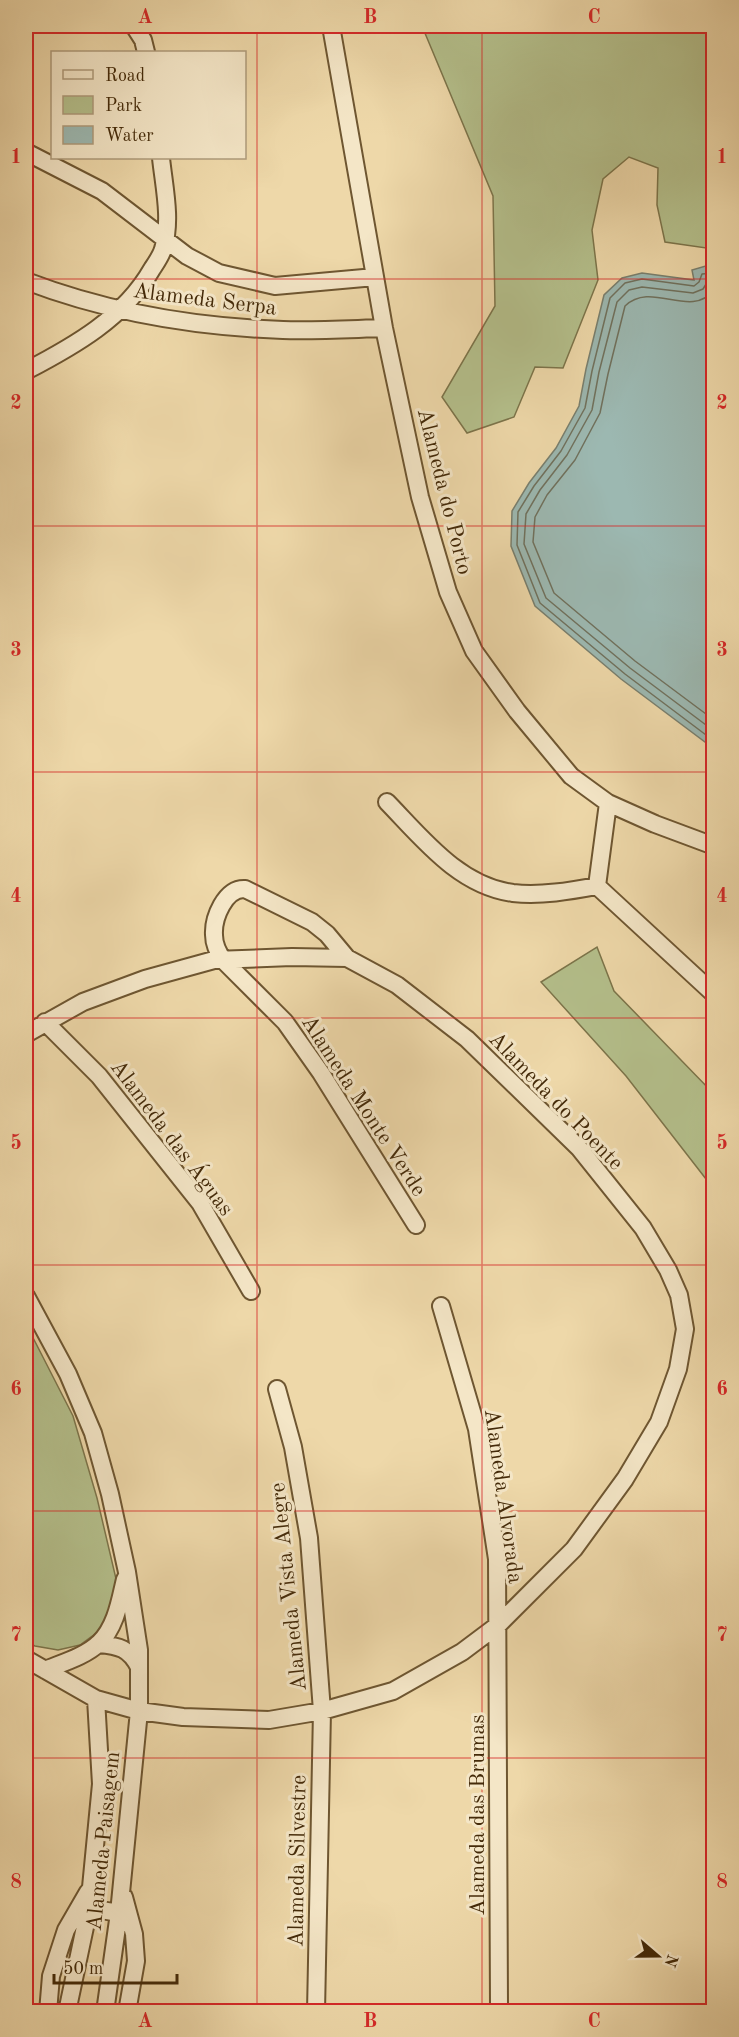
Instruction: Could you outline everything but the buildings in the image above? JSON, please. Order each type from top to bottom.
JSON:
[{"type":"street","points":[[134,26],[143,40],[146,51]]},
{"type":"street","name":"Alameda do Porto","points":[[331,26],[384,328],[420,497],[448,592],[474,651],[517,711],[570,776],[608,803],[714,846]]},
{"type":"street","points":[[26,152],[102,191],[187,256],[219,273],[276,286],[375,277]]},
{"type":"street","points":[[26,371],[59,354],[103,326],[145,282],[163,249],[165,237],[167,220],[161,159]]},
{"type":"street","name":"Alameda Serpa","points":[[26,281],[118,310],[191,322],[283,330],[384,328]]},
{"type":"street","points":[[387,802],[454,868],[487,885],[513,893],[553,893],[597,886]]},
{"type":"street","points":[[597,886],[608,803]]},
{"type":"street","points":[[597,886],[714,994]]},
{"type":"street","points":[[224,961],[215,944],[214,926],[226,898],[240,889],[250,891],[312,922],[327,934],[347,958]]},
{"type":"street","name":"Alameda do Poente","points":[[26,1034],[83,1002],[146,979],[214,960],[292,957],[347,958],[397,985],[467,1038],[579,1148],[643,1228],[668,1269],[679,1295],[684,1329],[678,1369],[660,1422],[625,1479],[574,1549],[498,1625],[462,1652],[393,1691],[322,1711],[269,1720],[183,1717],[139,1711],[96,1699],[26,1659]]},
{"type":"street","name":"Alameda Monte Verde","points":[[224,961],[291,1031],[321,1072],[416,1225]]},
{"type":"street","name":"Alameda das Águas","points":[[45,1022],[99,1076],[194,1194],[251,1291]]},
{"type":"street","name":"Alameda Paisagem","points":[[26,1296],[68,1374],[93,1433],[110,1494],[127,1572],[139,1650],[139,1711],[119,1913],[105,2012]]},
{"type":"street","name":"Alameda Alvorada","points":[[441,1306],[477,1429],[496,1559],[498,1625]]},
{"type":"street","name":"Alameda Vista Alegre","points":[[277,1389],[293,1447],[309,1538],[322,1711]]},
{"type":"street","points":[[45,1670],[77,1657],[99,1644],[110,1629],[127,1572]]},
{"type":"street","name":"Alameda das Brumas","points":[[498,1625],[499,2006]]},
{"type":"street","points":[[99,1644],[114,1645],[125,1650],[133,1655],[139,1667]]},
{"type":"street","name":"Alameda Paisagem","points":[[67,2012],[89,1908],[101,1784],[96,1699]]},
{"type":"street","name":"Alameda Silvestre","points":[[316,2012],[322,1711]]},
{"type":"street","points":[[48,2012],[51,1976],[66,1930],[91,1886]]},
{"type":"street","points":[[121,1887],[134,1934],[136,1961],[127,2012]]},
{"type":"street","points":[[89,1908],[119,1913]]},
{"type":"green space","points":[[422,26],[713,26],[713,249],[665,242],[657,205],[658,168],[629,157],[603,179],[592,230],[598,280],[563,368],[535,367],[514,417],[467,433],[442,397],[495,306],[493,196]]},
{"type":"green space","points":[[597,947],[614,991],[713,1093],[713,1188],[626,1076],[541,982]]},
{"type":"green space","points":[[26,1324],[73,1416],[97,1498],[117,1583],[112,1607],[99,1631],[80,1645],[58,1650],[26,1642]]},
{"type":"water","points":[[709,265],[714,269],[713,748],[621,679],[535,606],[511,546],[512,511],[529,483],[556,448],[579,406],[604,295],[622,278],[642,273],[694,280],[692,270]]}]
